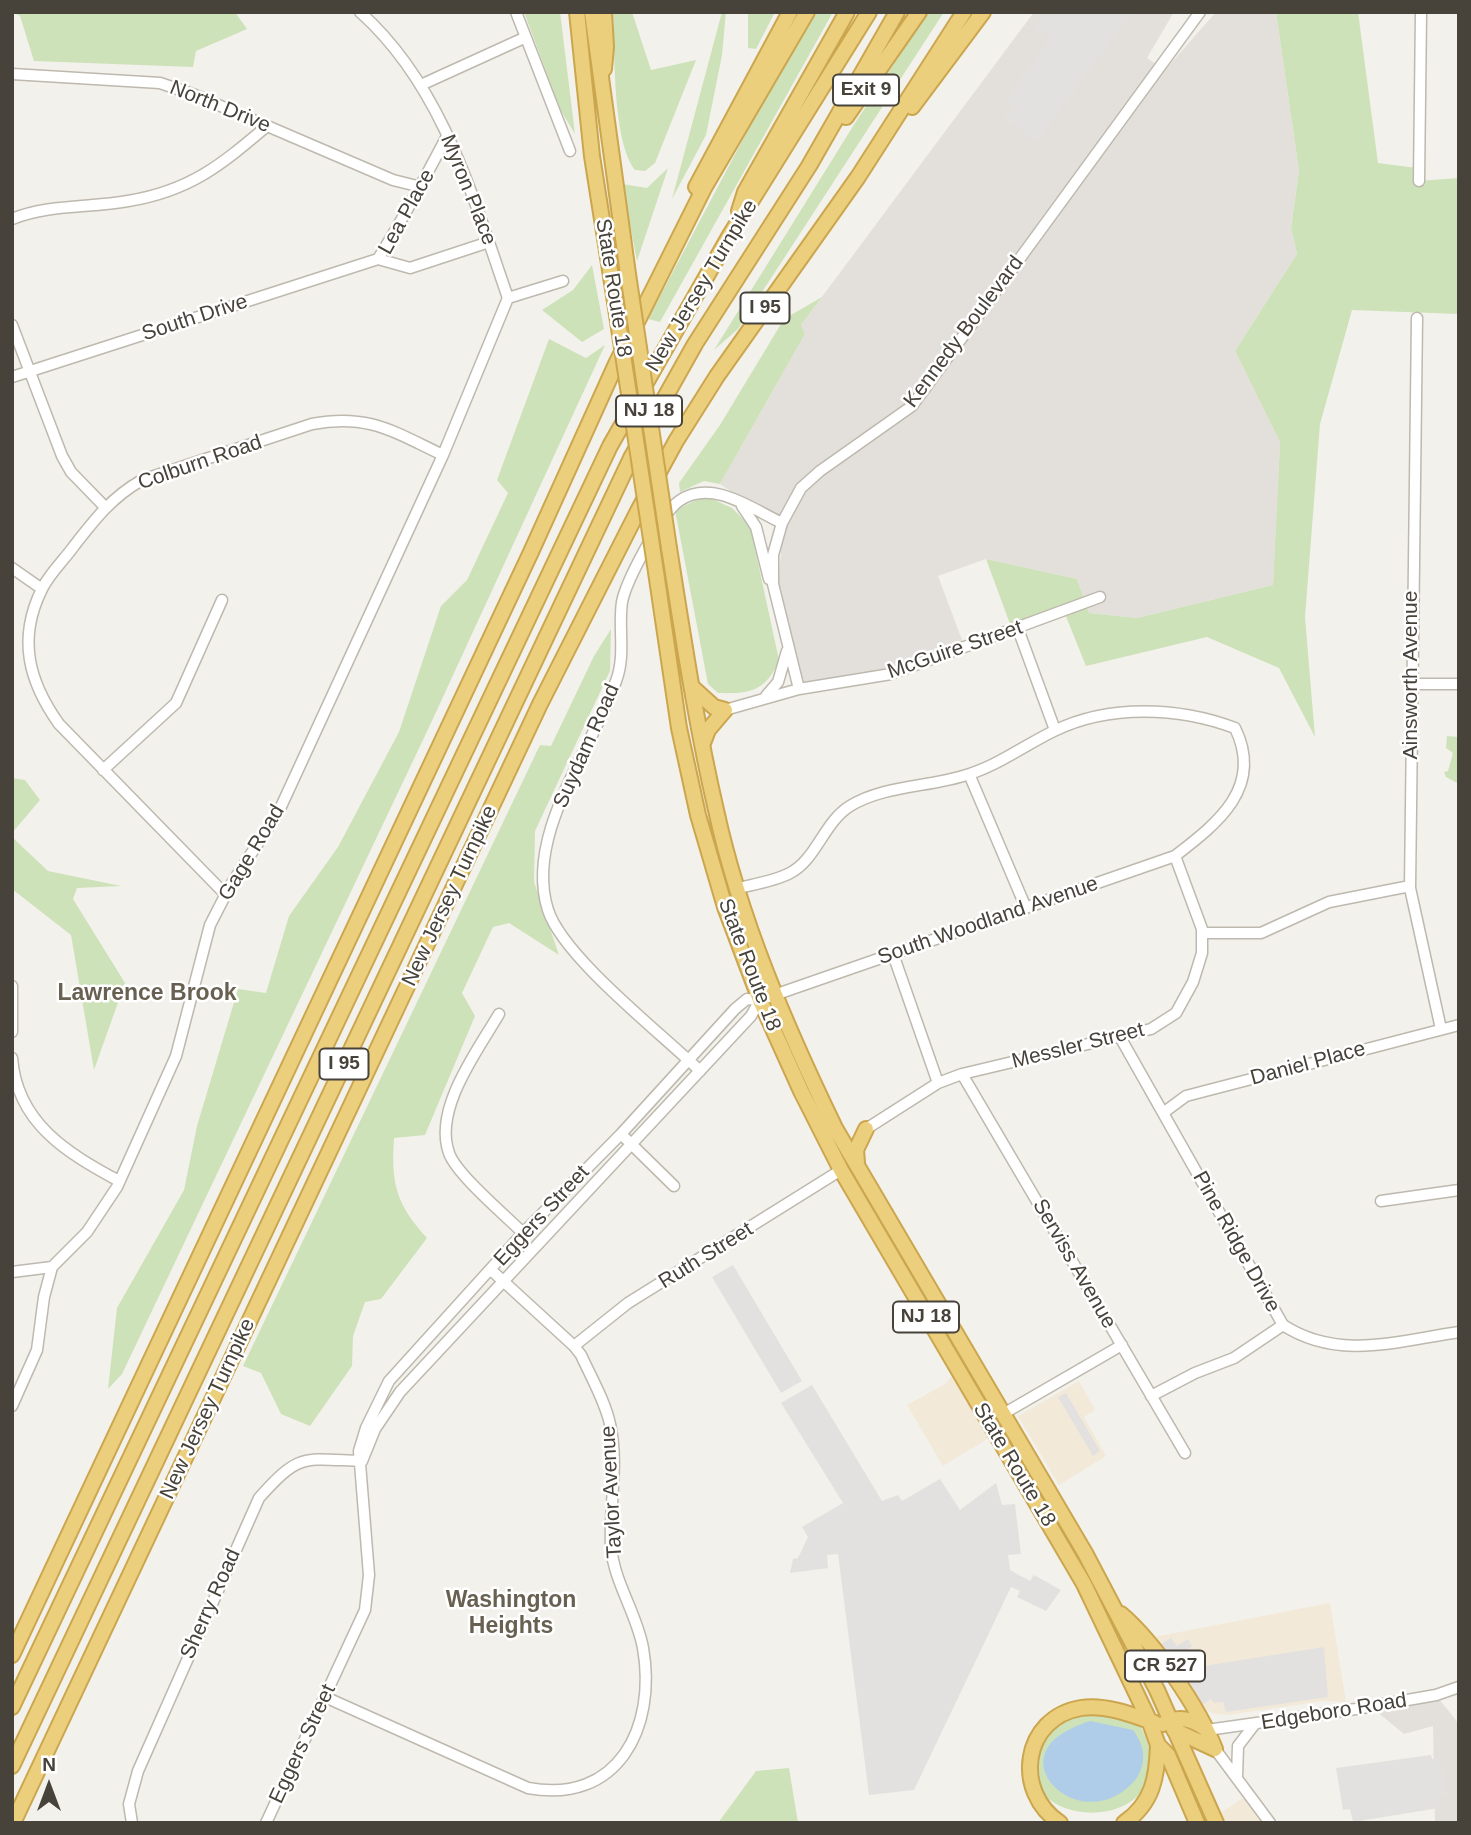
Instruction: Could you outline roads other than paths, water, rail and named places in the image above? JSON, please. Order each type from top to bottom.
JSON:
[{"type":"highway","points":[[569,12],[578,81],[588,125]]},
{"type":"highway","name":"State Route 18","points":[[577,12],[588,125],[679,728],[698,814],[725,907],[760,1000],[801,1091],[841,1170],[1084,1584],[1216,1823]]},
{"type":"highway","name":"State Route 18","points":[[592,12],[601,94],[691,686],[716,811],[738,888],[775,992],[835,1128],[1115,1608],[1164,1730],[1168,1755],[1197,1823]]},
{"type":"highway","points":[[601,94],[606,47],[604,12]]},
{"type":"highway","points":[[657,278],[703,170],[790,12]]},
{"type":"highway","name":"New Jersey Turnpike","points":[[12,1655],[657,278],[704,188],[807,12]]},
{"type":"highway","points":[[730,235],[746,192],[847,12]]},
{"type":"highway","name":"New Jersey Turnpike","points":[[12,1707],[564,538],[643,386],[730,235],[869,12]]},
{"type":"highway","name":"New Jersey Turnpike","points":[[12,1766],[625,470],[695,344],[809,166],[897,12]]},
{"type":"highway","name":"Exit 9","points":[[809,166],[895,51],[919,12]]},
{"type":"highway","name":"New Jersey Turnpike","points":[[13,1823],[540,704],[611,561],[676,441],[703,398],[858,177],[964,12]]},
{"type":"highway","points":[[858,177],[983,12]]},
{"type":"highway","points":[[691,686],[714,706],[726,710],[708,730],[703,743]]},
{"type":"highway","points":[[835,1128],[850,1132],[866,1129]]},
{"type":"highway","points":[[857,1165],[856,1150],[866,1129]]},
{"type":"highway","name":"CR 527","points":[[1115,1608],[1142,1632],[1207,1730],[1215,1749]]},
{"type":"highway","name":"CR 527","points":[[1060,1823],[1040,1804],[1028,1770],[1030,1752],[1042,1730],[1064,1713],[1091,1707],[1215,1749]]},
{"type":"highway","points":[[1124,1823],[1138,1812],[1151,1793],[1164,1730],[1196,1733],[1207,1730]]},
{"type":"street","name":"Myron Place","points":[[360,12],[381,31],[423,84],[447,136],[508,298]]},
{"type":"street","points":[[516,12],[570,151]]},
{"type":"street","name":"Kennedy Boulevard","points":[[799,690],[777,610],[773,584],[773,555],[782,523],[801,488],[820,471],[912,406],[1200,12]]},
{"type":"street","points":[[1419,181],[1420,12]]},
{"type":"street","points":[[423,84],[524,37]]},
{"type":"street","name":"North Drive","points":[[12,74],[160,83],[393,180],[417,186]]},
{"type":"street","points":[[12,219],[72,206],[128,201],[187,187],[229,158],[267,126]]},
{"type":"street","name":"Lea Place","points":[[447,136],[429,173],[417,186],[405,215],[377,260],[410,268],[489,242]]},
{"type":"street","name":"South Drive","points":[[12,377],[377,260]]},
{"type":"street","points":[[508,298],[563,281]]},
{"type":"street","name":"Gage Road","points":[[52,1267],[87,1232],[119,1181],[176,1056],[210,925],[225,894],[279,811],[443,455],[508,298]]},
{"type":"street","name":"Ainsworth Avenue","points":[[1417,318],[1410,886],[1441,1029]]},
{"type":"street","points":[[12,325],[71,472],[104,506]]},
{"type":"street","name":"Colburn Road","points":[[225,894],[59,724],[41,698],[32,678],[30,632],[42,589],[104,506],[142,480],[312,424],[338,419],[357,419],[378,425],[443,455]]},
{"type":"street","name":"Suydam Road","points":[[700,1071],[567,943],[549,912],[542,877],[543,860],[553,824],[620,670],[622,602],[669,511],[679,501],[706,492],[736,501],[782,523]]},
{"type":"street","points":[[736,501],[748,511],[756,527],[777,610]]},
{"type":"street","points":[[12,568],[42,589]]},
{"type":"street","name":"McGuire Street","points":[[726,710],[799,690],[891,674],[1100,597]]},
{"type":"street","points":[[103,770],[176,704],[222,600]]},
{"type":"street","points":[[738,888],[790,873],[803,862],[827,827],[849,806],[871,796],[969,774],[1010,758],[1055,730],[1018,629]]},
{"type":"street","points":[[759,700],[772,692],[778,682],[788,647]]},
{"type":"street","points":[[1411,684],[1459,684]]},
{"type":"street","name":"South Woodland Avenue","points":[[775,992],[1175,856],[1213,828],[1233,803],[1242,779],[1246,749],[1236,728],[1216,720],[1128,709],[1055,730]]},
{"type":"street","points":[[969,774],[1026,908]]},
{"type":"street","name":"Messler Street","points":[[866,1129],[938,1083],[962,1074],[1151,1029],[1176,1013],[1193,982],[1202,953],[1202,933],[1175,856]]},
{"type":"street","points":[[1202,933],[1261,933],[1329,902],[1410,886]]},
{"type":"street","points":[[893,954],[938,1083]]},
{"type":"street","points":[[12,986],[12,1032]]},
{"type":"street","name":"Eggers Street","points":[[266,1823],[365,1610],[369,1575],[361,1500],[362,1461],[359,1451],[376,1406],[389,1381],[523,1233],[621,1134],[688,1059],[747,999],[760,1000],[775,992]]},
{"type":"street","name":"Eggers Street","points":[[362,1461],[384,1412],[751,1016],[760,1000]]},
{"type":"street","points":[[499,1014],[451,1098],[447,1130],[449,1154],[471,1182],[523,1233]]},
{"type":"street","name":"Daniel Place","points":[[1163,1113],[1186,1096],[1459,1025]]},
{"type":"street","name":"Pine Ridge Drive","points":[[1120,1037],[1283,1325],[1297,1335],[1331,1346],[1360,1346],[1459,1332]]},
{"type":"street","points":[[12,1058],[26,1108],[40,1127],[79,1159],[119,1181]]},
{"type":"street","name":"Serviss Avenue","points":[[962,1074],[1185,1453]]},
{"type":"street","points":[[621,1134],[674,1186]]},
{"type":"street","name":"Ruth Street","points":[[574,1346],[628,1303],[841,1170]]},
{"type":"street","points":[[1381,1201],[1459,1190]]},
{"type":"street","points":[[12,1272],[52,1267],[44,1297],[37,1350],[12,1406]]},
{"type":"street","name":"Taylor Avenue","points":[[325,1697],[528,1788],[542,1791],[572,1789],[602,1779],[626,1753],[642,1709],[645,1669],[643,1646],[611,1548],[614,1445],[610,1421],[581,1355],[574,1346],[491,1270]]},
{"type":"street","points":[[1151,1396],[1195,1373],[1234,1358],[1283,1325]]},
{"type":"street","points":[[421,1344],[433,1357]]},
{"type":"street","points":[[1003,1414],[1122,1345]]},
{"type":"street","name":"Sherry Road","points":[[132,1823],[129,1804],[138,1771],[258,1497],[282,1472],[305,1459],[362,1461]]},
{"type":"street","name":"Edgeboro Road","points":[[1207,1730],[1426,1697],[1459,1687]]},
{"type":"street","points":[[1237,1777],[1238,1745],[1254,1725]]},
{"type":"street","name":"CR 527","points":[[1215,1749],[1270,1823]]},
{"type":"water","points":[[1090,1721],[1133,1730],[1143,1754],[1142,1766],[1136,1779],[1118,1795],[1098,1801],[1079,1800],[1063,1793],[1050,1782],[1044,1768],[1045,1753],[1056,1738]]},
{"type":"district","name":"Lawrence Brook","points":[[147,994]]},
{"type":"district","name":"Washington Heights","points":[[511,1614]]}]
